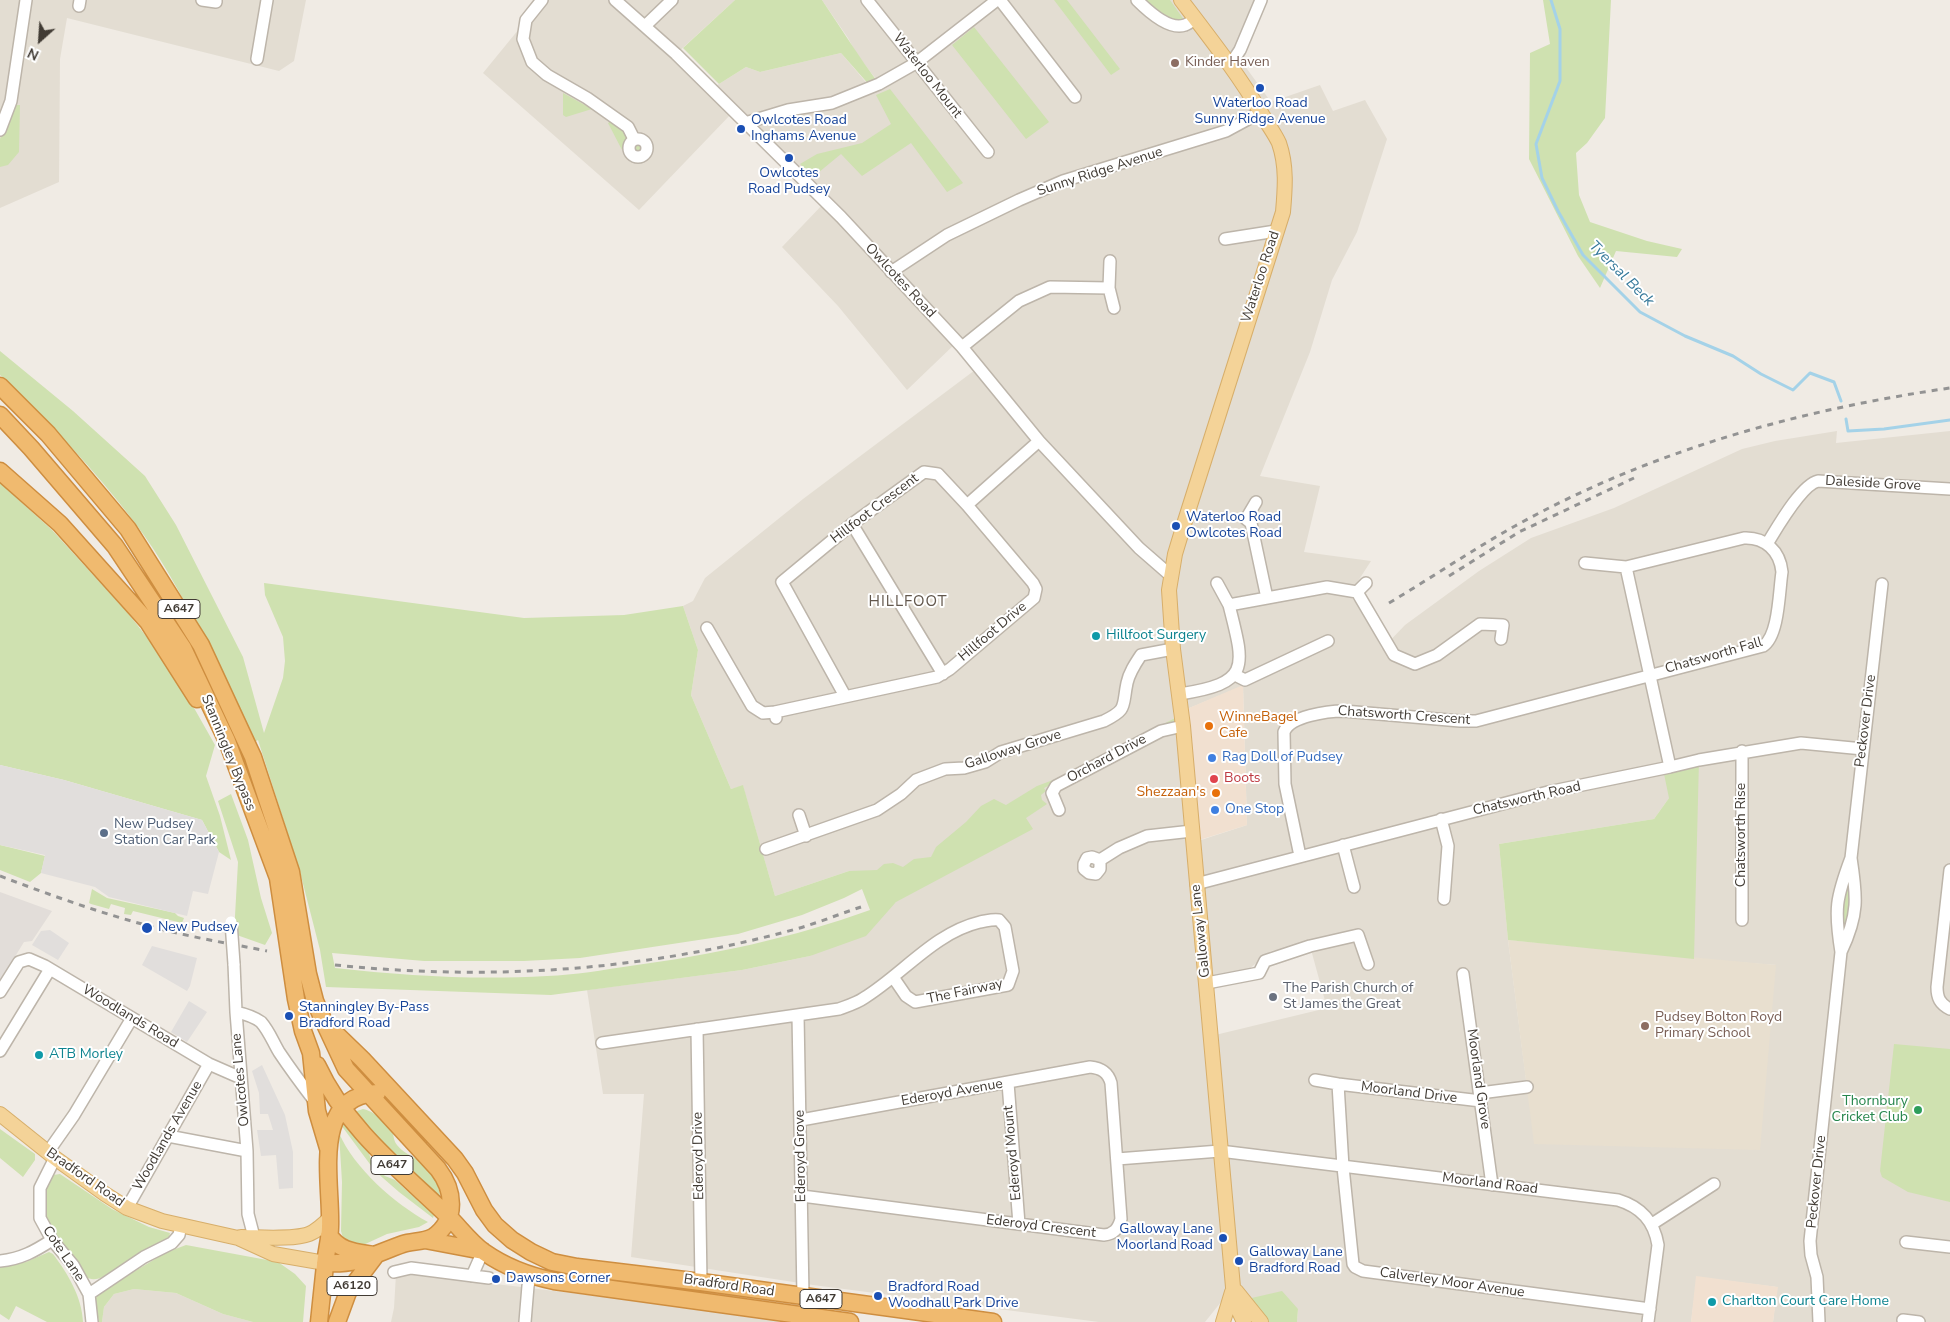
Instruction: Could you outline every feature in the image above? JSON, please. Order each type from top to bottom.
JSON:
[{"type":"highway","name":"Stanningley Bypass","points":[[0,386],[48,434],[128,529],[201,645],[256,765],[291,872],[308,974],[315,1001],[324,1022],[346,1069],[444,1178],[452,1196],[448,1217]]},
{"type":"highway","name":"Stanningley Bypass","points":[[0,415],[31,448],[114,546],[183,648],[227,741],[278,878],[296,999],[303,1031],[311,1053],[316,1104],[328,1148]]},
{"type":"highway","points":[[0,471],[60,524],[148,622],[203,707],[249,801]]},
{"type":"highway","name":"A647","points":[[324,1022],[403,1103]]},
{"type":"highway","name":"A647","points":[[311,1053],[326,1084],[342,1108],[379,1151],[482,1251]]},
{"type":"highway","points":[[403,1103],[388,1095],[368,1093],[354,1098],[342,1108],[333,1124],[328,1148],[330,1217],[325,1263],[344,1264],[376,1255],[404,1243],[425,1240],[482,1251]]},
{"type":"highway","name":"Bradford Road","points":[[403,1103],[455,1159],[465,1173],[484,1210],[495,1225],[512,1240],[552,1262],[577,1267],[993,1322]]},
{"type":"highway","points":[[425,1240],[437,1232],[448,1217]]},
{"type":"highway","points":[[329,1235],[343,1249],[376,1255]]},
{"type":"highway","name":"Bradford Road","points":[[482,1251],[531,1275],[554,1280],[850,1322]]},
{"type":"highway","name":"A6120","points":[[337,1322],[348,1292],[376,1255]]},
{"type":"highway","name":"A6120","points":[[318,1322],[325,1263]]},
{"type":"main road","name":"Waterloo Road","points":[[1170,575],[1199,474],[1282,212],[1285,194],[1284,164],[1278,142],[1230,65],[1181,0]]},
{"type":"main road","name":"Galloway Lane","points":[[1170,575],[1169,608],[1184,726],[1196,884],[1207,983],[1233,1287],[1237,1307],[1244,1322]]},
{"type":"main road","name":"Bradford Road","points":[[0,1114],[52,1155],[127,1208],[162,1221],[238,1238],[273,1254],[325,1263]]},
{"type":"main road","name":"Bradford Road","points":[[238,1238],[297,1237],[310,1234],[322,1226],[330,1217]]},
{"type":"main road","name":"Galloway Lane","points":[[1224,1322],[1233,1287]]},
{"type":"main road","points":[[1233,1287],[1261,1322]]},
{"type":"street","points":[[0,130],[11,101],[26,0]]},
{"type":"street","points":[[202,0],[216,2],[216,0]]},
{"type":"street","points":[[257,59],[267,0]]},
{"type":"street","points":[[542,0],[526,20],[523,39],[532,62],[547,75],[587,98],[628,127],[634,139]]},
{"type":"street","name":"Owlcotes Road","points":[[615,0],[646,26],[841,218],[962,347],[1040,441],[1139,548],[1170,575]]},
{"type":"street","points":[[646,26],[672,0]]},
{"type":"street","name":"Waterloo Mount","points":[[867,0],[988,152]]},
{"type":"street","points":[[745,122],[788,110],[832,103],[879,84],[916,63],[998,0],[1074,97]]},
{"type":"street","points":[[1137,0],[1160,19],[1173,25],[1185,25],[1195,19]]},
{"type":"street","points":[[1230,65],[1240,50],[1261,0]]},
{"type":"street","name":"Sunny Ridge Avenue","points":[[891,272],[947,235],[1028,196],[1063,181],[1226,131],[1261,112]]},
{"type":"street","points":[[1224,239],[1276,231]]},
{"type":"street","points":[[1110,261],[1109,288],[1114,308]]},
{"type":"street","points":[[962,347],[1019,301],[1050,287],[1109,288]]},
{"type":"street","points":[[967,505],[1040,441]]},
{"type":"street","name":"Hillfoot Crescent","points":[[845,696],[782,582],[852,524],[924,472],[938,474],[967,505]]},
{"type":"street","name":"Daleside Grove","points":[[1767,544],[1801,494],[1812,482],[1950,488]]},
{"type":"street","points":[[1256,502],[1246,519],[1251,523],[1267,598]]},
{"type":"street","name":"Hillfoot Drive","points":[[707,628],[752,706],[763,713],[776,716],[845,696],[930,680],[943,674],[1036,594],[1036,588],[1033,583],[967,505]]},
{"type":"street","points":[[852,524],[943,674]]},
{"type":"street","points":[[1585,563],[1626,567],[1744,538],[1759,540],[1767,544]]},
{"type":"street","name":"Chatsworth Fall","points":[[1651,674],[1763,646],[1768,642],[1774,629],[1782,572],[1778,558],[1767,544]]},
{"type":"street","name":"Chatsworth Fall","points":[[1626,567],[1651,674],[1670,768]]},
{"type":"street","points":[[1180,694],[1206,690],[1225,683],[1235,675],[1240,662],[1239,643],[1229,605],[1217,583]]},
{"type":"street","points":[[1357,592],[1366,583]]},
{"type":"street","name":"Peckover Drive","points":[[1819,1322],[1817,1277],[1811,1255],[1810,1241],[1841,952],[1853,919],[1856,903],[1851,858],[1882,584]]},
{"type":"street","points":[[1229,605],[1327,588],[1357,592]]},
{"type":"street","points":[[1357,592],[1394,655],[1416,664],[1437,655],[1480,624],[1503,625]]},
{"type":"street","points":[[1501,639],[1506,613]]},
{"type":"street","points":[[1235,675],[1245,680],[1328,641]]},
{"type":"street","name":"Galloway Grove","points":[[766,849],[877,810],[901,794],[916,780],[944,769],[964,768],[985,762],[1001,752],[1104,721],[1119,713],[1125,703],[1127,682],[1141,655],[1173,649]]},
{"type":"street","name":"Chatsworth Crescent","points":[[1300,856],[1285,784],[1284,732],[1286,726],[1296,720],[1327,712],[1344,711],[1476,721],[1651,674]]},
{"type":"street","name":"Orchard Drive","points":[[1060,810],[1052,793],[1056,786],[1161,731],[1184,726]]},
{"type":"street","name":"Chatsworth Road","points":[[1196,884],[1548,792],[1670,768],[1742,751],[1801,742],[1863,749]]},
{"type":"street","name":"Chatsworth Rise","points":[[1742,751],[1742,920]]},
{"type":"street","points":[[799,815],[806,836]]},
{"type":"street","points":[[1441,819],[1448,846],[1444,899]]},
{"type":"street","points":[[1100,860],[1119,848],[1147,836],[1192,831]]},
{"type":"street","points":[[1343,845],[1354,887]]},
{"type":"street","name":"Peckover Drive","points":[[1841,952],[1836,923],[1836,907],[1839,891],[1851,858]]},
{"type":"street","points":[[1950,870],[1937,987],[1939,1000],[1950,1009]]},
{"type":"street","name":"The Fairway","points":[[602,1043],[839,1009],[864,998],[892,976],[956,930],[967,925],[994,919],[999,920],[1005,927],[1012,971],[1008,985],[915,1002],[906,996],[892,976]]},
{"type":"street","name":"Owlcotes Lane","points":[[232,922],[236,1012],[247,1150],[248,1214],[254,1237]]},
{"type":"street","points":[[1207,983],[1259,973],[1265,961],[1310,946],[1358,935],[1368,964]]},
{"type":"street","points":[[1282,956],[1285,968]]},
{"type":"street","name":"Woodlands Road","points":[[0,992],[19,962],[29,959],[50,969],[209,1064],[241,1078]]},
{"type":"street","points":[[0,1051],[50,969]]},
{"type":"street","name":"Moorland Grove","points":[[1463,974],[1492,1185]]},
{"type":"street","points":[[236,1012],[254,1017],[261,1022],[296,1077],[316,1104]]},
{"type":"street","name":"Ederoyd Grove","points":[[798,1015],[803,1296]]},
{"type":"street","name":"Cote Lane","points":[[92,1322],[89,1294],[73,1265],[52,1240],[40,1218],[38,1203],[40,1188],[52,1155],[132,1018]]},
{"type":"street","name":"Ederoyd Drive","points":[[697,1029],[701,1282]]},
{"type":"street","name":"Woodlands Avenue","points":[[127,1208],[209,1064]]},
{"type":"street","name":"Ederoyd Avenue","points":[[801,1120],[1090,1067],[1103,1070]]},
{"type":"street","name":"Ederoyd Crescent","points":[[802,1196],[1019,1224],[1104,1234],[1112,1233],[1121,1220],[1111,1083],[1110,1078],[1103,1070]]},
{"type":"street","name":"Moorland Drive","points":[[1315,1080],[1338,1084],[1480,1097],[1527,1087]]},
{"type":"street","name":"Ederoyd Mount","points":[[1008,1083],[1019,1224]]},
{"type":"street","points":[[1338,1084],[1343,1167]]},
{"type":"street","points":[[168,1136],[247,1150]]},
{"type":"street","name":"Moorland Road","points":[[1116,1159],[1220,1151],[1618,1200],[1639,1209],[1652,1224]]},
{"type":"street","name":"Calverley Moor Avenue","points":[[1343,1167],[1354,1264],[1359,1270],[1650,1309]]},
{"type":"street","points":[[1648,1322],[1658,1246],[1652,1224],[1714,1184]]},
{"type":"street","name":"Cote Lane","points":[[89,1294],[144,1257],[172,1243],[179,1235],[181,1225]]},
{"type":"street","points":[[0,1261],[17,1259],[35,1251],[52,1240]]},
{"type":"street","points":[[1906,1242],[1950,1247]]},
{"type":"street","points":[[472,1276],[482,1251]]},
{"type":"street","points":[[394,1272],[411,1268],[489,1278]]},
{"type":"street","points":[[525,1322],[528,1286],[531,1275]]},
{"type":"street","points":[[1903,1320],[1919,1322]]},
{"type":"shaded area","points":[[0,0],[306,0],[294,61],[279,71],[67,18],[60,59],[59,182],[0,208]]},
{"type":"shaded area","points":[[538,0],[735,0],[676,54],[711,89],[746,67],[760,72],[841,53],[870,87],[879,83],[856,53],[822,0],[1266,0],[1242,62],[1271,102],[1320,85],[1333,111],[1365,100],[1387,139],[1357,232],[1332,280],[1310,352],[1260,476],[1320,486],[1304,552],[1371,561],[1349,595],[1362,609],[1382,649],[1405,625],[1479,571],[1531,538],[1614,508],[1742,449],[1775,441],[1837,431],[1836,443],[1950,431],[1950,1322],[1773,1322],[1777,1287],[1697,1277],[1691,1322],[1297,1322],[1298,1309],[1243,1300],[1233,1287],[1205,1322],[1099,1322],[813,1285],[631,1257],[644,1094],[603,1094],[587,990],[742,970],[810,956],[896,902],[849,871],[775,896],[743,786],[731,789],[691,695],[698,650],[683,606],[693,601],[705,578],[803,499],[979,367],[957,342],[907,390],[838,306],[782,247],[825,202],[733,112],[639,210],[483,73],[541,2]],"holes":[[[1243,686],[1247,825],[1201,840],[1210,976],[1249,969],[1271,951],[1310,946],[1327,1008],[1211,1036],[1183,718],[1174,723],[1173,708],[1181,705],[1182,711]],[[1669,798],[1694,936],[1694,959],[1776,965],[1527,1087],[1508,940],[1499,844],[1654,819]]]},
{"type":"shaded area","points":[[1243,685],[1247,825],[1193,842],[1182,711]]},
{"type":"shaded area","name":"New Pudsey Station Car Park","points":[[0,765],[64,780],[202,820],[219,852],[208,894],[193,891],[187,916],[109,897],[95,887],[41,873],[45,855],[0,845]]},
{"type":"shaded area","points":[[0,892],[52,911],[32,941],[24,942],[0,981]]},
{"type":"shaded area","points":[[50,930],[69,943],[58,960],[32,945],[41,931]]},
{"type":"shaded area","name":"Pudsey Bolton Royd Primary School","points":[[1508,940],[1776,965],[1760,1150],[1534,1144]]},
{"type":"shaded area","points":[[152,946],[197,958],[187,991],[142,965]]},
{"type":"shaded area","points":[[189,1001],[207,1012],[187,1042],[171,1032]]},
{"type":"shaded area","points":[[262,1065],[285,1115],[293,1152],[293,1188],[279,1189],[276,1155],[261,1156],[257,1130],[273,1130],[268,1114],[260,1114],[259,1093],[252,1071]]},
{"type":"shaded area","points":[[396,1274],[412,1274],[815,1322],[391,1322],[394,1308]]},
{"type":"shaded area","points":[[1696,1276],[1778,1287],[1773,1322],[1691,1322]]},
{"type":"shaded area","points":[[134,1289],[176,1293],[223,1314],[253,1322],[102,1322],[104,1307],[114,1294]]},
{"type":"green space","points":[[735,0],[822,0],[879,84],[871,87],[841,53],[760,72],[746,67],[719,84],[683,48]]},
{"type":"green space","points":[[1054,0],[1067,0],[1120,69],[1111,75]]},
{"type":"green space","points":[[1142,0],[1170,0],[1184,20],[1180,22],[1170,20]]},
{"type":"green space","points":[[1543,0],[1611,0],[1605,118],[1587,143],[1576,153],[1579,195],[1590,222],[1647,241],[1682,249],[1677,257],[1616,251],[1600,288],[1578,256],[1529,159],[1530,53],[1550,44]]},
{"type":"green space","points":[[974,27],[1049,122],[1026,139],[952,45]]},
{"type":"green space","points":[[890,89],[963,183],[947,192],[911,143],[862,176],[841,154],[813,177],[800,164],[817,154],[862,143],[891,124],[876,95]]},
{"type":"green space","points":[[563,93],[592,109],[566,117],[563,115]]},
{"type":"green space","points":[[16,105],[20,105],[19,152],[8,165],[0,167],[0,139]]},
{"type":"green space","points":[[611,121],[627,133],[628,137],[622,150],[608,123]]},
{"type":"green space","points":[[634,139],[642,139],[647,144],[645,155],[634,157],[629,152],[629,144]]},
{"type":"green space","points":[[0,351],[73,411],[145,476],[176,525],[243,657],[264,733],[283,678],[285,661],[283,637],[265,595],[264,583],[524,618],[624,615],[683,606],[698,650],[691,695],[731,789],[743,785],[775,896],[849,871],[877,870],[884,864],[893,863],[903,867],[914,859],[931,857],[936,847],[966,822],[981,806],[994,799],[1006,805],[1037,786],[1061,777],[1175,718],[1175,724],[1044,788],[1046,791],[1041,795],[1042,800],[1047,804],[1026,818],[1033,829],[896,902],[866,936],[810,956],[742,970],[551,995],[326,987],[320,950],[300,872],[258,740],[252,744],[185,602],[153,548],[120,503],[70,446],[0,375]],"holes":[[[862,889],[870,910],[812,929],[722,951],[661,962],[557,975],[467,977],[362,971],[335,968],[332,953],[424,961],[524,961],[580,958],[738,934],[802,915]]]},
{"type":"green space","points":[[0,483],[52,530],[127,612],[172,669],[215,745],[206,776],[220,816],[231,860],[219,852],[202,820],[64,780],[0,765]]},
{"type":"green space","points":[[1699,760],[1694,959],[1508,940],[1499,844],[1654,819],[1669,798],[1663,769]]},
{"type":"green space","points":[[231,794],[248,840],[261,898],[272,933],[265,945],[234,934],[238,862],[218,801]]},
{"type":"green space","points":[[0,845],[45,856],[41,873],[30,882],[0,870]]},
{"type":"green space","points":[[1849,873],[1852,901],[1843,939],[1839,923]]},
{"type":"green space","points":[[92,889],[107,898],[175,913],[184,918],[182,923],[133,911],[131,915],[124,914],[125,908],[111,904],[109,909],[91,904],[89,903]]},
{"type":"green space","name":"Thornbury Cricket Club","points":[[1894,1044],[1950,1049],[1950,1202],[1908,1192],[1882,1177],[1880,1171]]},
{"type":"green space","points":[[363,1109],[372,1112],[385,1122],[399,1147],[429,1170],[436,1181],[440,1197],[417,1178],[354,1112]]},
{"type":"green space","points":[[343,1124],[369,1153],[372,1164],[385,1176],[395,1180],[434,1215],[433,1218],[375,1171],[341,1125]]},
{"type":"green space","points":[[0,1129],[35,1154],[35,1160],[23,1177],[0,1158]]},
{"type":"green space","points":[[339,1133],[355,1159],[377,1184],[402,1205],[428,1222],[419,1227],[387,1234],[361,1246],[354,1246],[343,1238],[341,1231],[342,1182]]},
{"type":"green space","points":[[60,1174],[112,1209],[149,1227],[170,1233],[169,1238],[105,1276],[94,1279],[86,1277],[45,1220],[45,1188],[53,1175]]},
{"type":"green space","points":[[186,1245],[278,1262],[295,1274],[306,1286],[303,1322],[253,1322],[223,1314],[176,1293],[134,1289],[114,1294],[104,1307],[102,1322],[99,1322],[95,1303],[97,1294],[165,1253]]},
{"type":"green space","points":[[49,1252],[59,1262],[73,1286],[80,1304],[83,1322],[47,1322],[16,1306],[9,1320],[0,1314],[0,1266],[26,1262]]},
{"type":"green space","points":[[1282,1291],[1298,1309],[1297,1322],[1261,1322],[1243,1300]]},
{"type":"waterway","name":"Tyersal Beck","points":[[1551,0],[1560,29],[1560,81],[1536,144],[1542,178],[1583,255],[1640,312],[1685,336],[1733,356],[1761,374],[1793,390],[1810,373],[1834,382],[1841,401]]},
{"type":"waterway","name":"Tyersal Beck","points":[[1846,419],[1848,431],[1884,429],[1950,420]]},
{"type":"railway","points":[[1389,603],[1515,526],[1566,499],[1672,455],[1726,437],[1837,408],[1950,388]]},
{"type":"railway","points":[[1449,576],[1519,532],[1634,478]]},
{"type":"railway","points":[[0,876],[110,915],[188,936],[267,951]]},
{"type":"railway","points":[[335,965],[394,970],[510,972],[625,963],[682,955],[739,943],[804,927],[861,907]]},
{"type":"place","name":"Kinder Haven","points":[[1175,63]]},
{"type":"place","name":"Waterloo Road Sunny Ridge Avenue","points":[[1260,88]]},
{"type":"place","name":"Owlcotes Road Inghams Avenue","points":[[741,129]]},
{"type":"place","name":"Owlcotes Road Pudsey","points":[[789,158]]},
{"type":"place","name":"Waterloo Road Owlcotes Road","points":[[1176,526]]},
{"type":"place","name":"Hillfoot Surgery","points":[[1096,636]]},
{"type":"place","name":"WinneBagel Cafe","points":[[1209,726]]},
{"type":"place","name":"Rag Doll of Pudsey","points":[[1212,758]]},
{"type":"place","name":"Boots","points":[[1214,779]]},
{"type":"place","name":"Shezzaan's","points":[[1216,793]]},
{"type":"place","name":"One Stop","points":[[1215,810]]},
{"type":"place","name":"New Pudsey Station Car Park","points":[[104,833]]},
{"type":"place","name":"New Pudsey","points":[[147,928]]},
{"type":"place","name":"The Parish Church of St James the Great","points":[[1273,997]]},
{"type":"place","name":"Stanningley By-Pass Bradford Road","points":[[289,1016]]},
{"type":"place","name":"Pudsey Bolton Royd Primary School","points":[[1645,1026]]},
{"type":"place","name":"ATB Morley","points":[[39,1055]]},
{"type":"place","name":"Thornbury Cricket Club","points":[[1918,1110]]},
{"type":"place","name":"Galloway Lane Moorland Road","points":[[1223,1238]]},
{"type":"place","name":"Galloway Lane Bradford Road","points":[[1239,1261]]},
{"type":"place","name":"Dawsons Corner","points":[[496,1279]]},
{"type":"place","name":"Bradford Road Woodhall Park Drive","points":[[878,1296]]},
{"type":"place","name":"Charlton Court Care Home","points":[[1712,1302]]},
{"type":"district","name":"HILLFOOT","points":[[908,602]]}]
